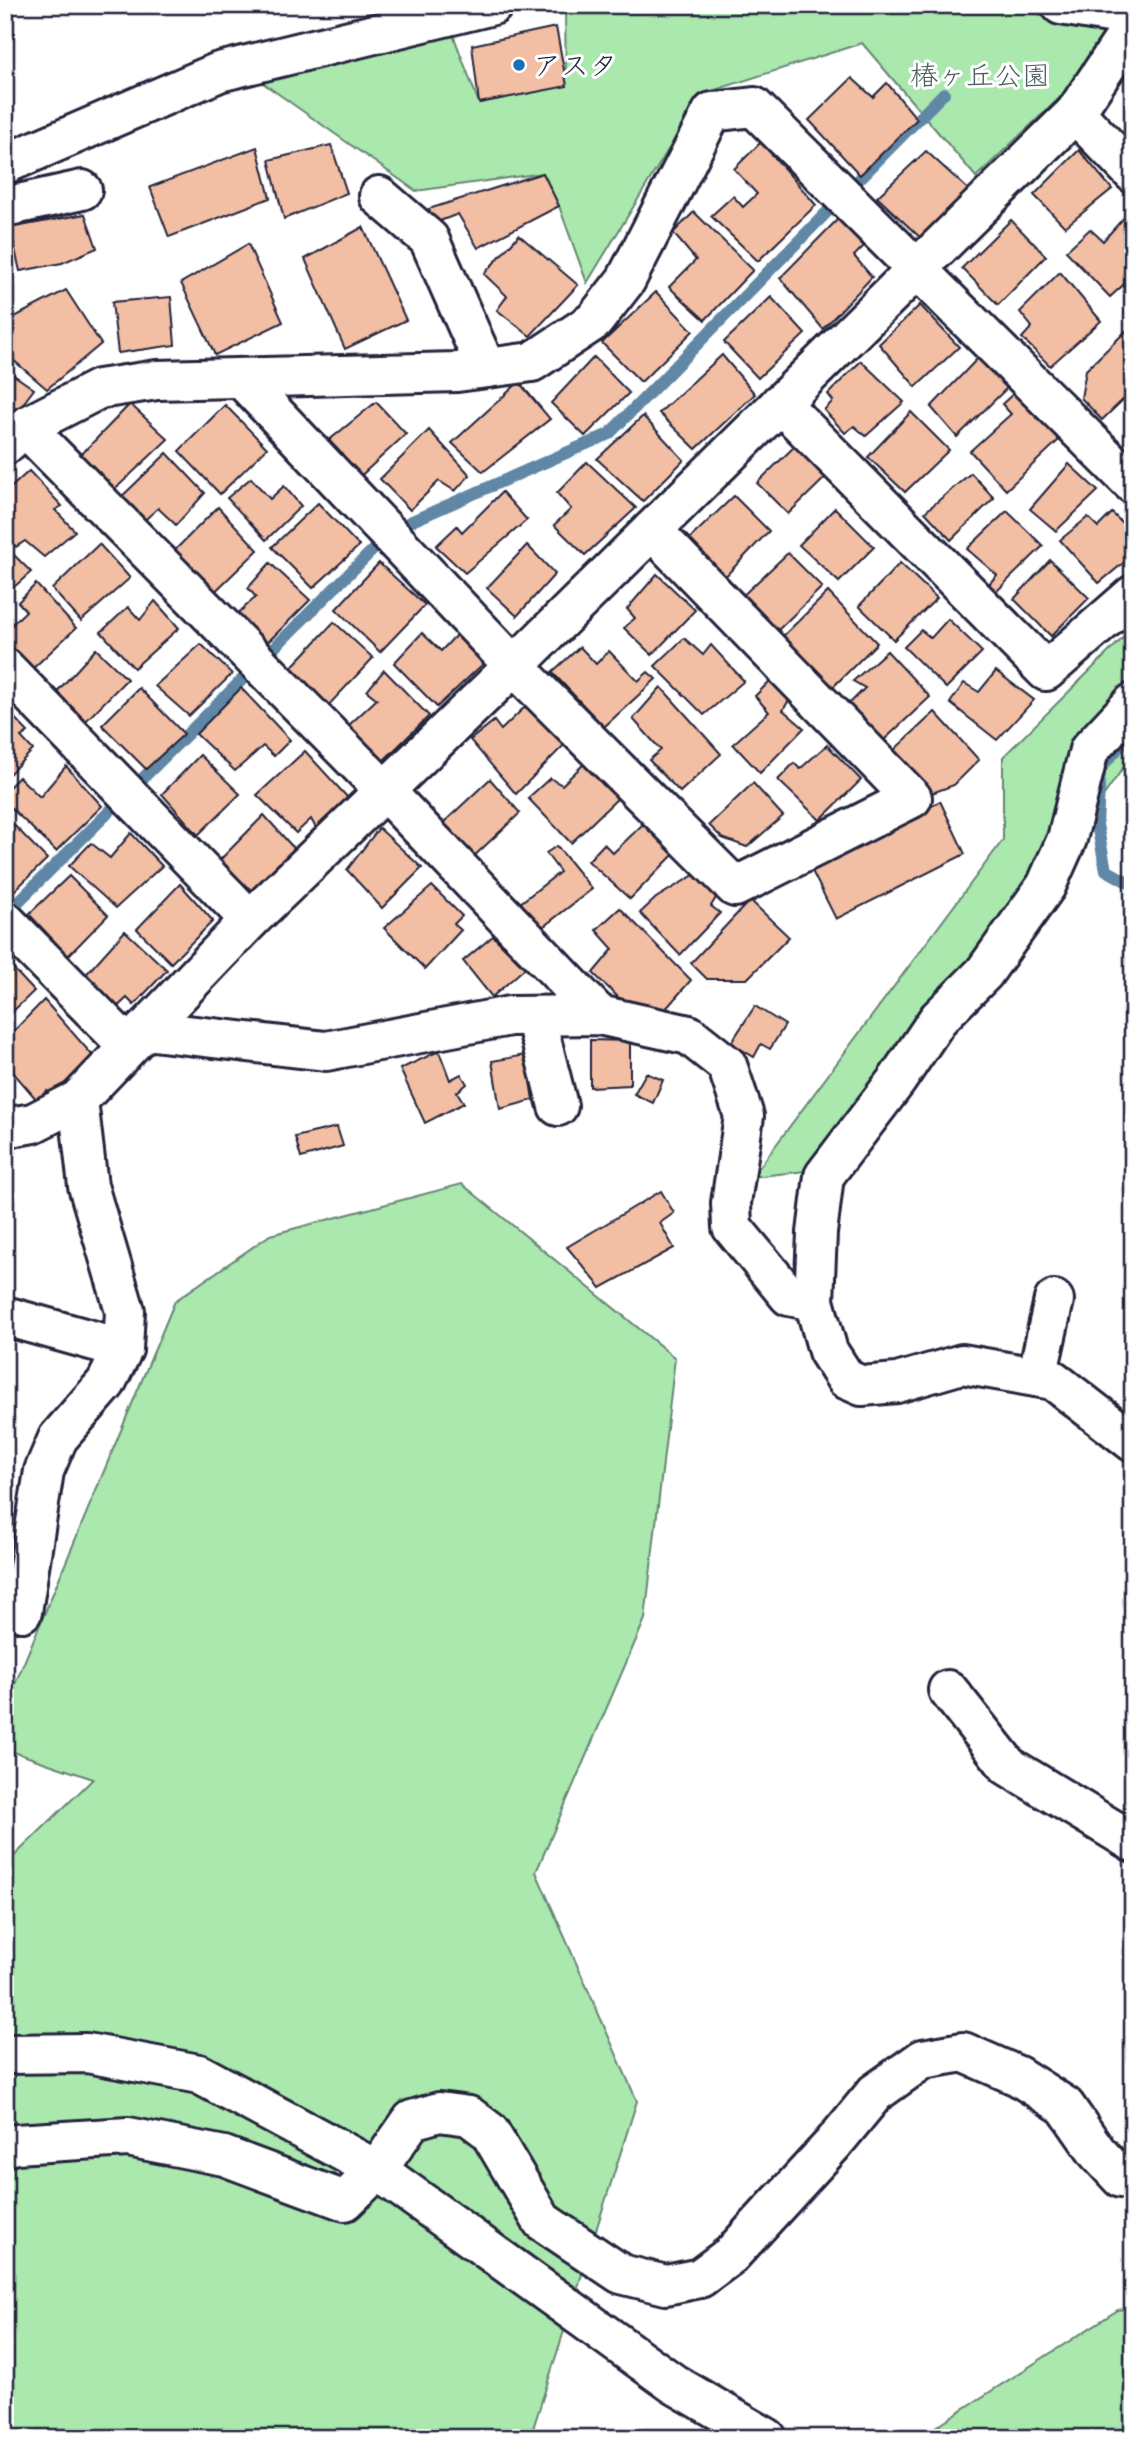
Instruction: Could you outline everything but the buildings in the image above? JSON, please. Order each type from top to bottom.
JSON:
[{"type":"street","points":[[5,164],[219,72],[493,5]]},
{"type":"street","points":[[1061,5],[1133,17]]},
{"type":"street","points":[[5,1128],[33,1123],[78,1100],[250,920],[514,666],[780,402],[920,269],[1075,113],[1133,26]]},
{"type":"street","points":[[599,1015],[246,649],[15,436],[99,389],[157,380],[457,372],[532,362],[593,321],[625,280],[712,112],[754,107],[920,269],[1133,484]]},
{"type":"street","points":[[1075,113],[1133,173]]},
{"type":"street","points":[[5,207],[82,190]]},
{"type":"street","points":[[379,196],[429,239],[486,368]]},
{"type":"street","points":[[242,379],[514,666],[735,887],[912,798],[652,530]]},
{"type":"street","points":[[780,402],[1046,671],[1133,595]]},
{"type":"street","points":[[5,668],[250,920]]},
{"type":"street","points":[[1133,703],[1089,750],[1067,839],[1046,886],[984,973],[938,1019],[897,1080],[824,1176],[817,1233],[814,1301],[828,1351],[846,1379],[862,1386],[897,1383],[962,1364],[1053,1380],[1133,1442]]},
{"type":"street","points":[[11,927],[136,1038],[326,1051],[510,1016],[599,1015],[689,1035],[727,1065],[744,1116],[731,1203],[732,1227],[789,1296],[814,1301]]},
{"type":"street","points":[[535,1016],[558,1106]]},
{"type":"street","points":[[22,1612],[44,1471],[58,1438],[106,1383],[122,1349],[125,1311],[88,1186],[78,1100]]},
{"type":"street","points":[[1037,1377],[1054,1300]]},
{"type":"street","points":[[5,1316],[122,1349]]},
{"type":"street","points":[[948,1690],[1008,1766],[1133,1842]]},
{"type":"street","points":[[5,2147],[128,2137],[223,2156],[345,2201],[377,2170],[412,2120],[439,2112],[469,2116],[489,2131],[542,2221],[621,2274],[666,2285],[700,2278],[731,2255],[875,2093],[923,2059],[963,2052],[1018,2076],[1065,2106],[1097,2152],[1121,2178],[1133,2180]]},
{"type":"street","points":[[5,2054],[87,2053],[199,2074],[377,2170],[674,2384],[767,2438]]},
{"type":"green space","name":"椿ヶ丘公園","points":[[593,5],[979,5],[1109,25],[1070,88],[976,177],[862,43],[702,94],[587,283],[559,206],[543,173],[416,191],[260,81],[452,32],[479,103],[566,86],[565,9]]},
{"type":"green space","points":[[1133,628],[1133,754],[841,1167],[752,1177],[1003,840],[1003,757]]},
{"type":"green space","points":[[462,1184],[675,1358],[645,1619],[536,1872],[637,2101],[530,2438],[5,2438],[5,1865],[93,1779],[5,1749],[5,1708],[175,1301],[270,1235]]},
{"type":"green space","points":[[1133,2307],[1133,2438],[918,2438],[1118,2310]]},
{"type":"waterway","points":[[5,915],[394,529],[609,434],[944,93]]},
{"type":"waterway","points":[[1133,731],[1100,769],[1097,825],[1106,870],[1133,885]]},
{"type":"place","name":"アスタ","points":[[519,65]]}]
